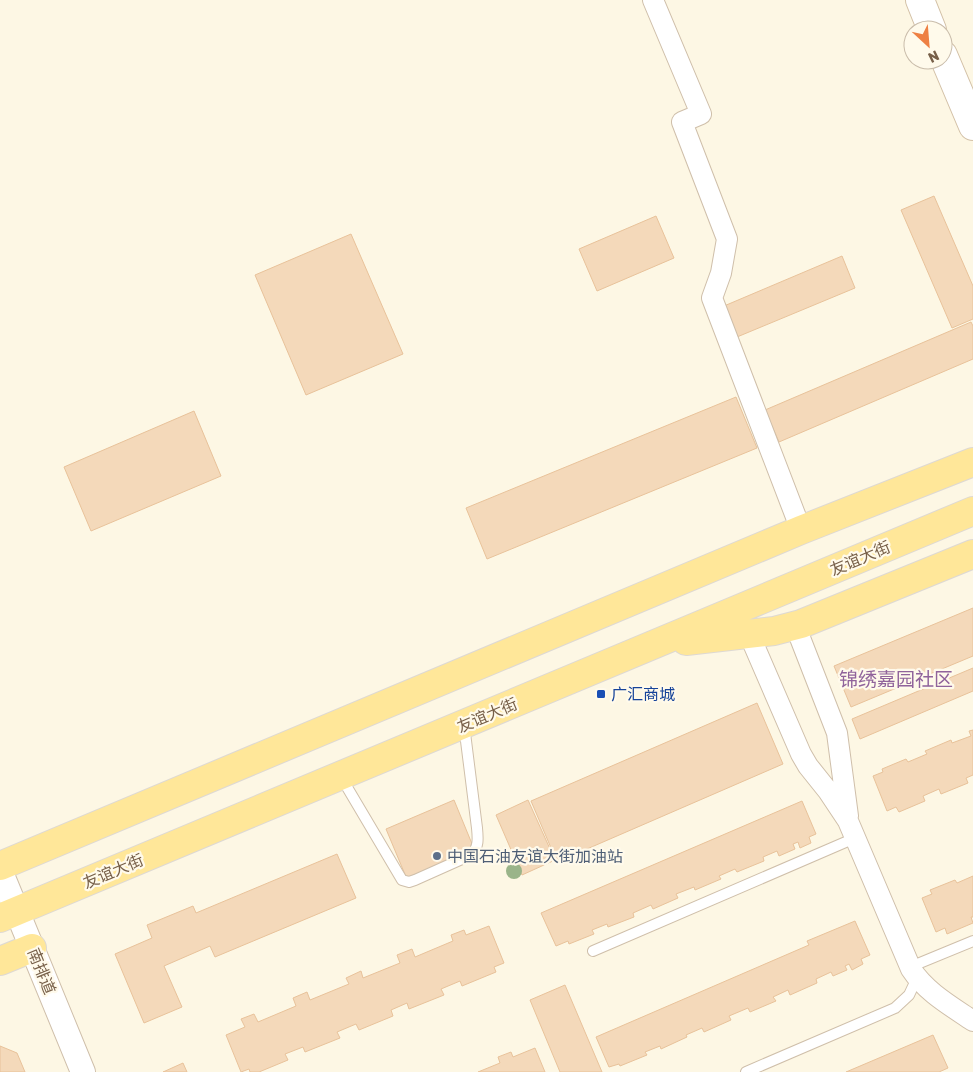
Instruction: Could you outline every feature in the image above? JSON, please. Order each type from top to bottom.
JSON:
[{"type":"main road","points":[[920,0],[928,20]]},
{"type":"main road","points":[[949,70],[973,126]]},
{"type":"main road","points":[[0,866],[801,530],[973,462]]},
{"type":"main road","name":"友谊大街","points":[[9,915],[973,511]]},
{"type":"main road","points":[[654,644],[774,631],[849,606],[973,554]]},
{"type":"main road","points":[[0,961],[32,948]]},
{"type":"street","points":[[653,0],[701,114],[682,122],[727,239],[721,273],[712,298],[801,530]]},
{"type":"street","points":[[795,625],[837,733],[852,829]]},
{"type":"street","points":[[749,634],[801,754],[828,791],[852,829],[913,973],[931,992],[973,1021]]},
{"type":"street","name":"南排道","points":[[0,870],[9,915],[32,948],[83,1072]]},
{"type":"lane","points":[[340,776],[402,880],[408,882],[415,880],[476,851],[478,843],[477,828],[464,724]]},
{"type":"lane","points":[[594,950],[852,829]]},
{"type":"lane","points":[[746,1072],[895,1008],[909,995],[913,973],[973,941]]},
{"type":"building","points":[[934,196],[973,286],[973,319],[952,328],[901,210]]},
{"type":"building","points":[[656,216],[674,258],[597,291],[579,249]]},
{"type":"building","points":[[351,234],[403,354],[306,395],[255,275]]},
{"type":"building","points":[[842,256],[855,288],[737,337],[724,306]]},
{"type":"building","points":[[971,322],[973,326],[973,359],[779,442],[765,410]]},
{"type":"building","points":[[736,397],[757,448],[487,559],[466,508]]},
{"type":"building","points":[[194,411],[221,476],[91,531],[64,467]]},
{"type":"building","points":[[973,608],[973,656],[851,707],[834,666]]},
{"type":"building","points":[[973,668],[973,691],[860,739],[852,719]]},
{"type":"building","points":[[757,703],[783,764],[557,862],[531,801]]},
{"type":"building","points":[[973,730],[973,775],[966,778],[968,783],[941,794],[939,789],[923,796],[925,801],[899,812],[896,807],[887,811],[873,776],[883,772],[882,769],[906,759],[908,762],[927,754],[925,751],[951,740],[952,743],[971,736],[969,731]]},
{"type":"building","points":[[454,800],[477,856],[409,884],[386,829]]},
{"type":"building","points":[[528,800],[555,860],[522,875],[496,815]]},
{"type":"building","points":[[802,801],[816,834],[809,837],[811,843],[800,848],[798,842],[793,844],[795,849],[779,856],[777,851],[763,857],[764,861],[737,872],[735,869],[719,876],[721,879],[695,890],[694,887],[676,894],[678,898],[653,909],[651,905],[633,913],[634,917],[608,927],[607,924],[592,930],[594,934],[569,944],[568,941],[556,946],[541,913]]},
{"type":"building","points":[[337,854],[356,898],[215,957],[210,946],[164,966],[182,1007],[144,1023],[115,954],[152,938],[147,925],[193,906],[196,913]]},
{"type":"building","points":[[973,876],[973,917],[971,917],[973,923],[947,934],[945,928],[936,932],[922,898],[932,894],[930,890],[955,880],[957,883]]},
{"type":"building","points":[[855,921],[870,955],[861,959],[863,964],[852,970],[849,964],[845,966],[847,970],[833,976],[831,972],[816,979],[817,983],[790,995],[788,990],[773,997],[776,1001],[750,1012],[748,1008],[729,1016],[731,1020],[704,1032],[702,1028],[661,1049],[660,1046],[645,1052],[647,1055],[620,1066],[619,1064],[609,1067],[596,1037],[809,945],[807,941]]},
{"type":"building","points":[[489,926],[504,963],[494,967],[496,972],[462,986],[460,981],[441,989],[444,995],[409,1009],[407,1003],[391,1010],[393,1016],[359,1030],[356,1024],[337,1032],[340,1038],[305,1052],[303,1047],[285,1054],[288,1060],[259,1072],[250,1072],[249,1069],[241,1072],[226,1035],[245,1027],[241,1019],[254,1014],[258,1022],[296,1006],[293,998],[307,992],[310,1000],[349,984],[346,978],[361,971],[363,978],[400,963],[397,955],[412,949],[415,957],[453,941],[451,935],[464,930],[466,935]]},
{"type":"building","points":[[565,985],[602,1072],[560,1072],[530,1000]]},
{"type":"building","points":[[933,1035],[948,1068],[939,1072],[846,1072]]},
{"type":"building","points":[[0,1046],[17,1053],[25,1072],[0,1072]]},
{"type":"building","points":[[535,1048],[545,1072],[478,1072],[500,1063],[498,1057],[511,1052],[513,1057]]},
{"type":"building","points":[[183,1063],[187,1072],[163,1072]]},
{"type":"place","name":"广汇商城","points":[[601,694]]},
{"type":"place","name":"中国石油友谊大街加油站","points":[[437,856]]},
{"type":"district","name":"锦绣嘉园社区","points":[[896,679]]}]
